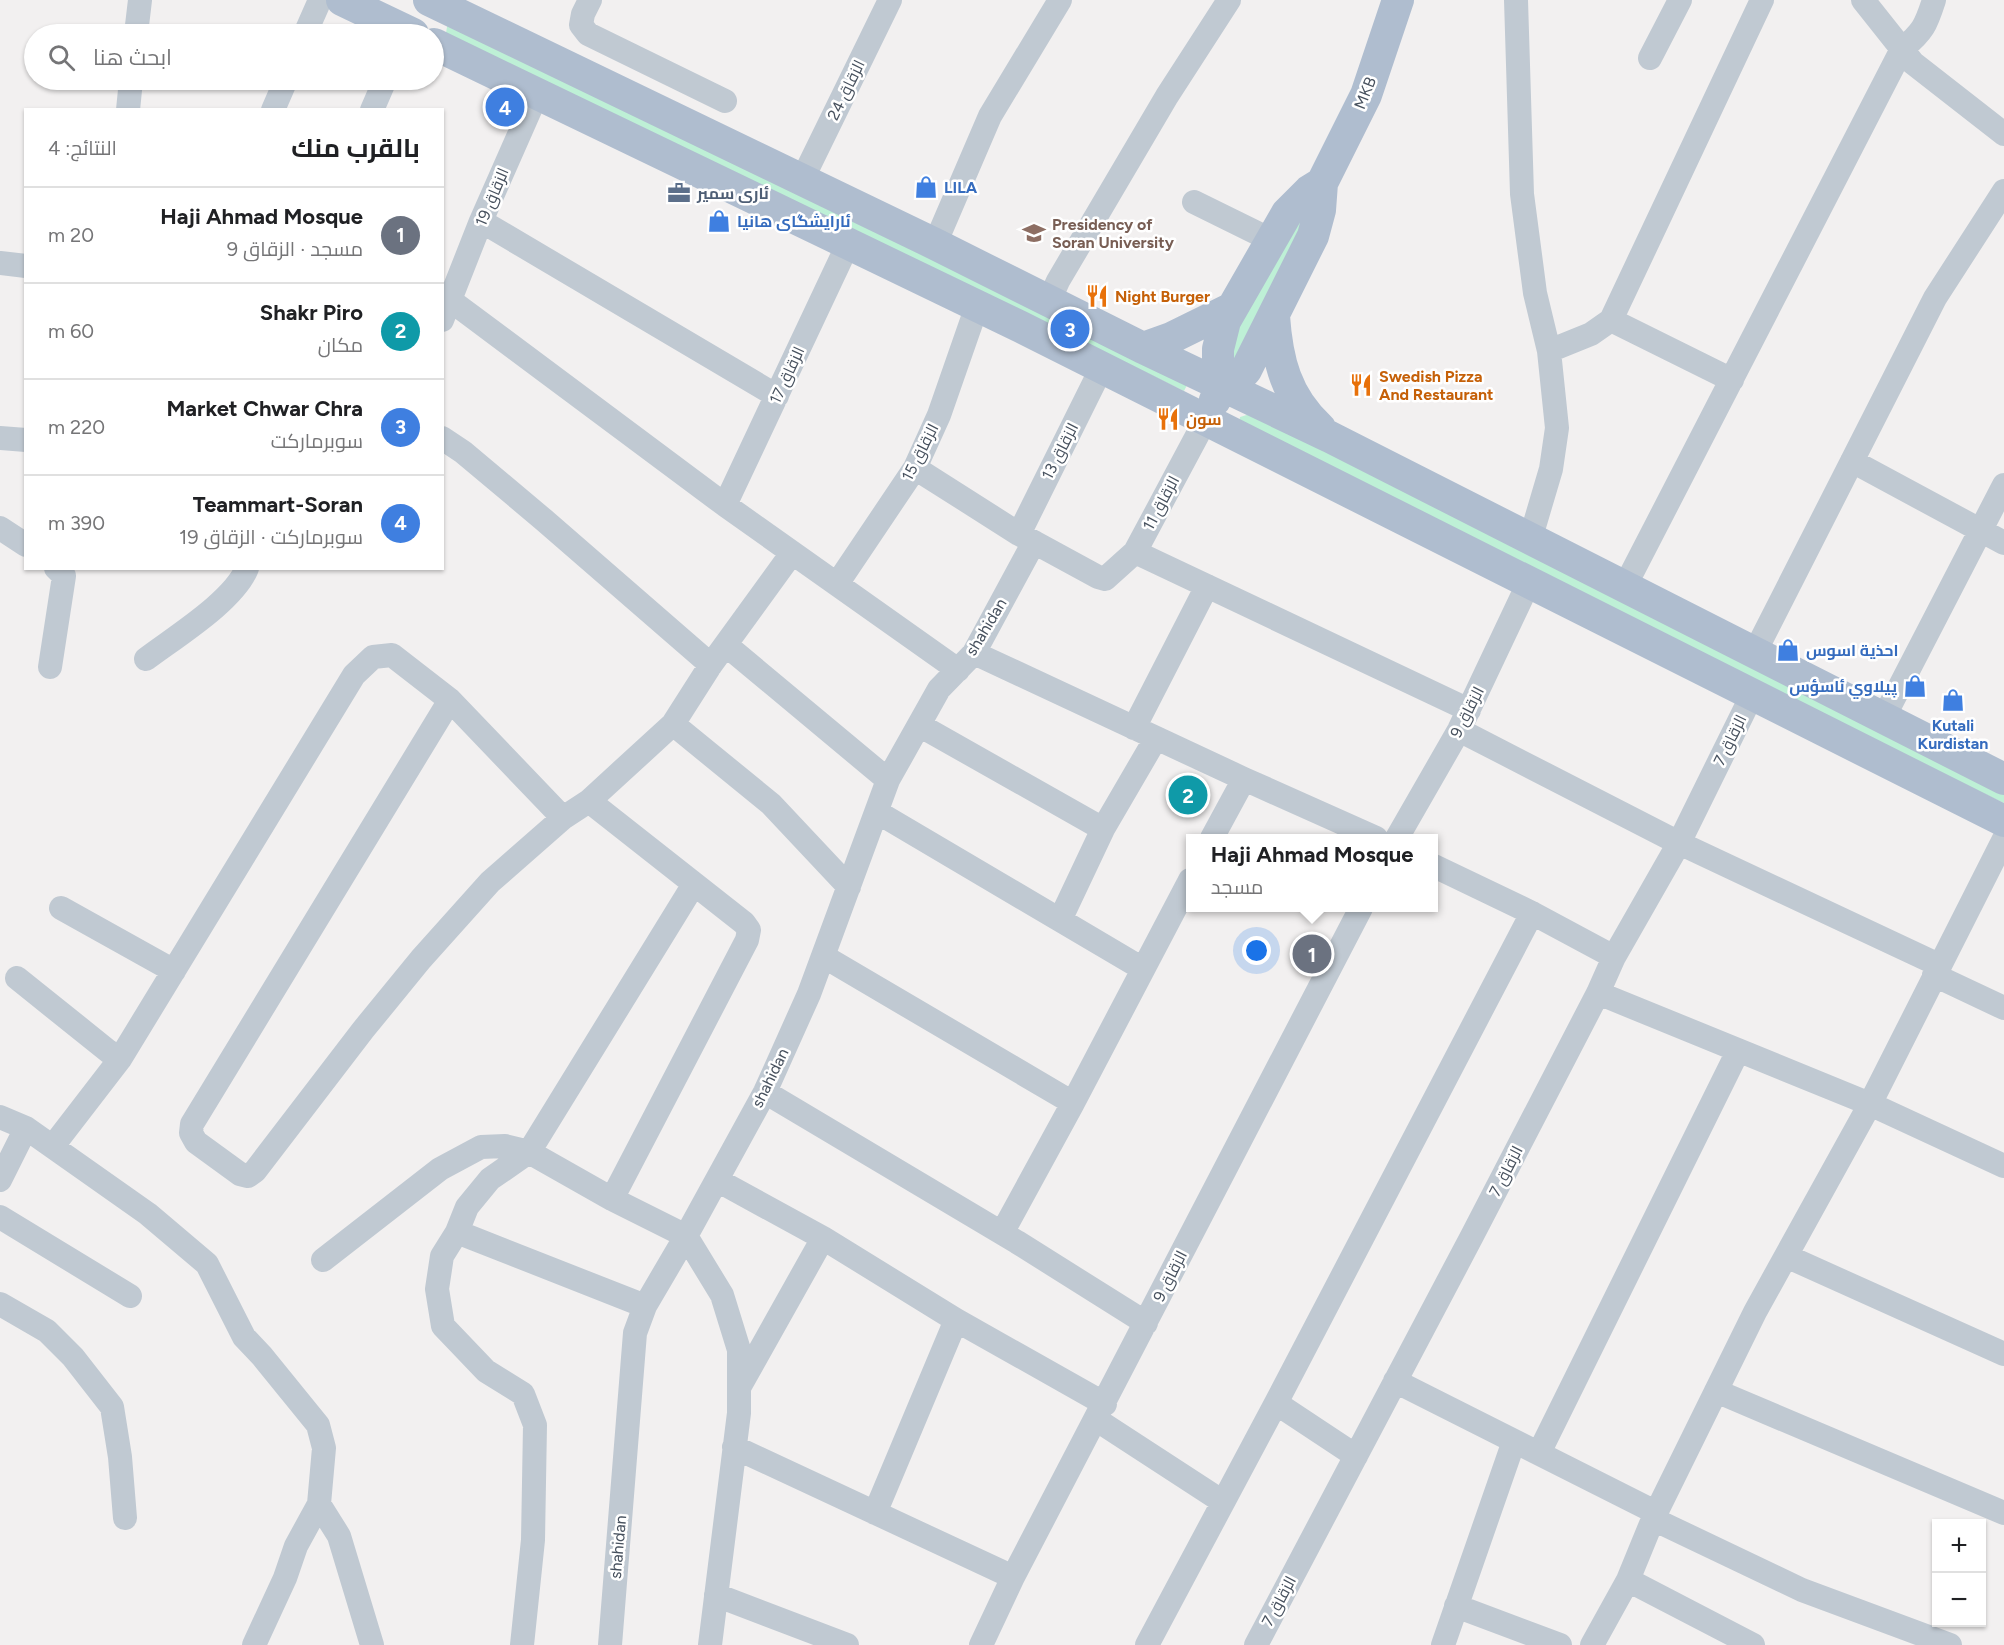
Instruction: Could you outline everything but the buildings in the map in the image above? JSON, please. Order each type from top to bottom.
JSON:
[{"type":"main road","points":[[342,0],[391,24]]},
{"type":"main road","name":"MKB","points":[[1322,183],[1366,95],[1398,0]]},
{"type":"main road","points":[[423,24],[436,2],[1330,437],[2004,779]]},
{"type":"main road","points":[[444,49],[1206,419],[2004,821]]},
{"type":"main road","points":[[1206,419],[1222,385],[1218,349],[1225,321],[1287,213],[1322,183]]},
{"type":"main road","points":[[1222,385],[1237,380],[1246,370],[1274,316],[1313,236],[1320,210],[1322,183]]},
{"type":"main road","points":[[1143,348],[1181,333],[1232,308]]},
{"type":"main road","points":[[1274,316],[1276,348],[1286,379],[1302,408],[1330,437]]},
{"type":"street","points":[[137,24],[140,0]]},
{"type":"street","points":[[309,24],[320,0]]},
{"type":"street","points":[[590,0],[581,25],[588,34],[725,101]]},
{"type":"street","name":"الزقاق 24","points":[[802,180],[890,0]]},
{"type":"street","points":[[935,244],[990,116],[1060,0]]},
{"type":"street","points":[[1049,301],[1058,281],[1167,96],[1228,0]]},
{"type":"street","points":[[1516,0],[1522,194],[1535,293],[1549,351],[1557,428],[1551,468],[1530,540]]},
{"type":"street","points":[[1650,58],[1680,0]]},
{"type":"street","points":[[1549,351],[1591,333],[1611,320],[1762,0]]},
{"type":"street","points":[[1863,0],[1913,63],[2004,134]]},
{"type":"street","points":[[1624,588],[1902,49],[1916,39],[1927,25],[1934,0]]},
{"type":"street","points":[[128,108],[130,90]]},
{"type":"street","points":[[274,108],[282,90]]},
{"type":"street","points":[[373,108],[381,90]]},
{"type":"street","name":"الزقاق 19","points":[[446,310],[481,221],[537,94]]},
{"type":"street","points":[[1754,654],[1935,298],[2004,192]]},
{"type":"street","points":[[1194,202],[1271,240]]},
{"type":"street","points":[[481,221],[777,396]]},
{"type":"street","name":"الزقاق 17","points":[[725,505],[848,244]]},
{"type":"street","points":[[0,263],[24,266]]},
{"type":"street","name":"الزقاق 15","points":[[837,584],[915,468],[939,415],[977,306]]},
{"type":"street","points":[[446,310],[837,584],[966,662],[1134,728],[1367,834]]},
{"type":"street","points":[[1611,320],[1731,380]]},
{"type":"street","name":"الزقاق 13","points":[[1026,538],[1102,368]]},
{"type":"street","name":"الزقاق 11","points":[[1026,538],[1105,579],[1135,552],[1206,419]]},
{"type":"street","points":[[0,438],[24,440]]},
{"type":"street","points":[[444,439],[463,452],[535,513],[711,666]]},
{"type":"street","points":[[1852,461],[2004,543]]},
{"type":"street","points":[[915,468],[1026,538]]},
{"type":"street","points":[[1883,719],[2004,485]]},
{"type":"street","points":[[0,528],[24,544]]},
{"type":"street","name":"shahidan","points":[[610,1645],[635,1333],[645,1305],[686,1236],[765,1092],[809,994],[888,780],[939,689],[966,662],[1026,538]]},
{"type":"street","points":[[1135,552],[1208,586],[1464,720],[1679,843],[1937,970],[2004,1008]]},
{"type":"street","points":[[450,700],[192,1124],[191,1133],[196,1142],[240,1174],[248,1176],[255,1171],[363,1030],[421,959],[490,882],[563,818],[589,801],[674,724],[711,666],[792,553]]},
{"type":"street","points":[[50,667],[64,576],[58,570]]},
{"type":"street","points":[[146,659],[225,599],[246,570]]},
{"type":"street","name":"الزقاق 9","points":[[1399,834],[1464,720],[1529,582]]},
{"type":"street","points":[[1134,728],[1208,586]]},
{"type":"street","points":[[726,645],[888,780]]},
{"type":"street","points":[[53,1146],[120,1059],[354,675],[373,657],[392,655],[450,700],[563,818]]},
{"type":"street","name":"الزقاق 7","points":[[1256,1645],[1598,993],[1614,957],[1679,843],[1752,695]]},
{"type":"street","points":[[674,724],[771,804],[849,887]]},
{"type":"street","points":[[919,725],[1103,829]]},
{"type":"street","points":[[1060,920],[1103,829],[1156,738]]},
{"type":"street","points":[[1214,834],[1244,780]]},
{"type":"street","points":[[589,801],[744,923],[749,930],[747,940],[612,1199]]},
{"type":"street","points":[[877,812],[1143,969]]},
{"type":"street","points":[[1592,1645],[1628,1580],[1655,1516],[1716,1391],[1786,1256],[1870,1104],[2004,839]]},
{"type":"street","points":[[1438,868],[1532,912],[1614,957]]},
{"type":"street","points":[[522,1645],[534,1540],[535,1425],[523,1394],[486,1371],[443,1326],[437,1289],[442,1256],[457,1232],[467,1207],[490,1179],[529,1152],[694,884]]},
{"type":"street","points":[[1002,1233],[1186,889]]},
{"type":"street","points":[[61,908],[174,971]]},
{"type":"street","name":"الزقاق 9","points":[[981,1645],[1013,1577],[1101,1412],[1359,912]]},
{"type":"street","points":[[1147,1645],[1532,912]]},
{"type":"street","points":[[823,956],[1073,1103]]},
{"type":"street","points":[[17,978],[120,1059]]},
{"type":"street","points":[[1598,993],[1870,1104],[2004,1166]]},
{"type":"street","points":[[1539,1453],[1738,1051]]},
{"type":"street","points":[[765,1092],[1002,1233],[1146,1323]]},
{"type":"street","points":[[0,1117],[26,1128],[53,1146],[148,1214],[207,1264],[244,1337],[318,1425],[324,1448],[319,1504],[296,1546],[285,1578],[254,1645]]},
{"type":"street","points":[[0,1180],[26,1128]]},
{"type":"street","points":[[323,1260],[440,1169],[481,1147],[505,1146],[529,1152],[612,1199],[686,1236],[722,1295],[739,1350],[739,1413],[710,1645]]},
{"type":"street","points":[[717,1180],[823,1238],[1101,1412],[1223,1503]]},
{"type":"street","points":[[0,1217],[130,1296]]},
{"type":"street","points":[[457,1232],[645,1305]]},
{"type":"street","points":[[739,1388],[823,1238]]},
{"type":"street","points":[[1786,1256],[2004,1354]]},
{"type":"street","points":[[0,1304],[47,1331],[73,1357],[112,1407],[126,1518]]},
{"type":"street","points":[[875,1513],[956,1320]]},
{"type":"street","points":[[1395,1381],[1802,1590],[1918,1639],[1950,1645]]},
{"type":"street","points":[[1716,1391],[2004,1513]]},
{"type":"street","points":[[1276,1403],[1356,1456]]},
{"type":"street","points":[[1443,1645],[1514,1441]]},
{"type":"street","points":[[734,1447],[1013,1577]]},
{"type":"street","points":[[319,1504],[339,1536],[372,1645]]},
{"type":"street","points":[[1628,1580],[1753,1645]]},
{"type":"street","points":[[716,1596],[847,1645]]},
{"type":"street","points":[[1456,1606],[1560,1645]]},
{"type":"green space","points":[[448,21],[1187,385],[1184,391],[446,33]]},
{"type":"green space","points":[[1299,217],[1302,225],[1243,360],[1230,360],[1227,343]]},
{"type":"green space","points":[[1250,414],[2004,789],[2004,803],[1927,767],[1239,423],[1240,417]]},
{"type":"place","name":"Teammart-Soran","points":[[505,107]]},
{"type":"place","name":"LILA","points":[[926,187]]},
{"type":"place","name":"ئارى سمير","points":[[679,193]]},
{"type":"place","name":"ئارایشگای هانیا","points":[[719,221]]},
{"type":"place","name":"Presidency of Soran University","points":[[1034,233]]},
{"type":"place","name":"Night Burger","points":[[1097,296]]},
{"type":"place","name":"Market Chwar Chra","points":[[1070,329]]},
{"type":"place","name":"Swedish Pizza And Restaurant","points":[[1361,385]]},
{"type":"place","name":"سون","points":[[1168,419]]},
{"type":"place","name":"احذية اسوس","points":[[1788,650]]},
{"type":"place","name":"پيلاوي ئاسؤس","points":[[1915,686]]},
{"type":"place","name":"Kutali Kurdistan","points":[[1953,700]]},
{"type":"place","name":"Shakr Piro","points":[[1188,795]]},
{"type":"place","name":"Haji Ahmad Mosque","points":[[1312,954]]}]
